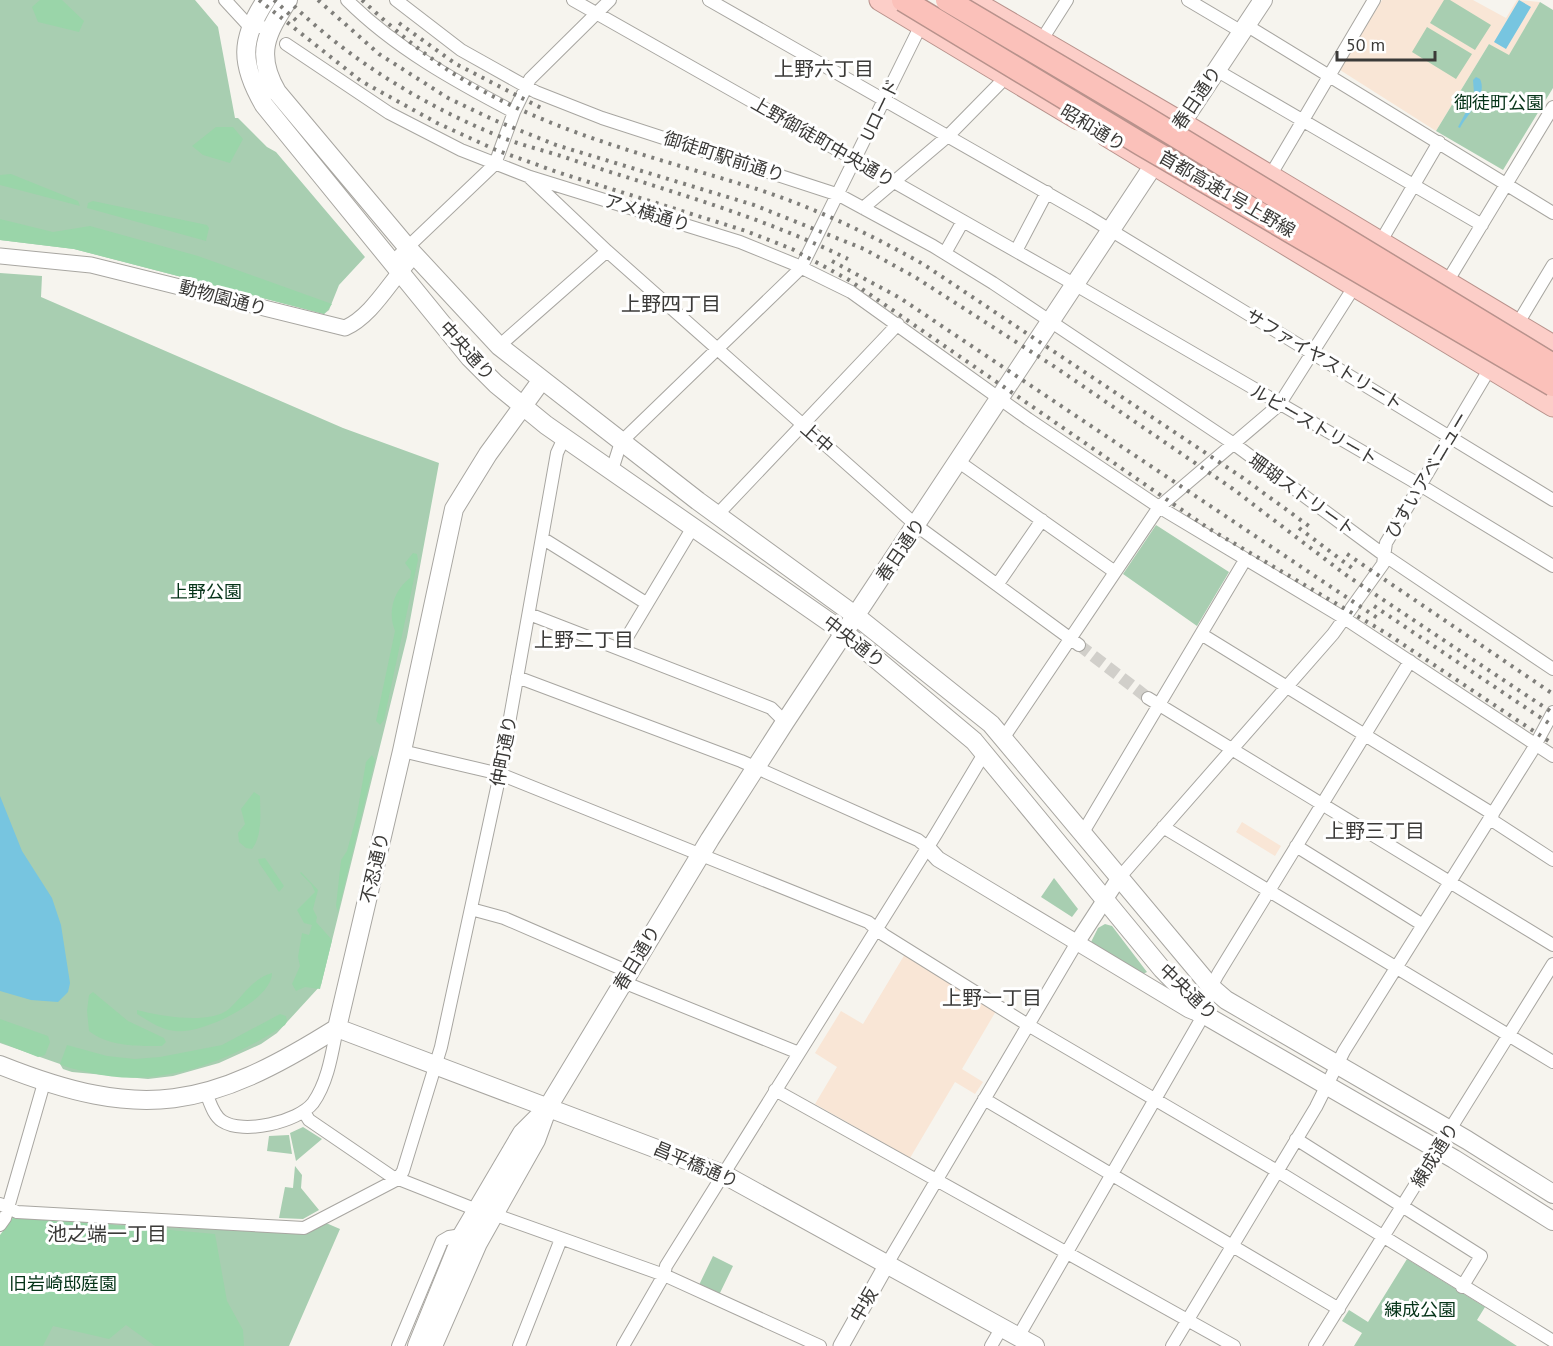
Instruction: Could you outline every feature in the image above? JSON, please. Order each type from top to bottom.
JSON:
[{"type":"highway","name":"昭和通り","points":[[880,0],[1553,406]]},
{"type":"highway","name":"首都高速1号上野線","points":[[903,0],[1141,144],[1553,385]]},
{"type":"highway","points":[[971,0],[1381,241],[1553,346]]},
{"type":"highway","name":"首都高速1号上野線","points":[[937,1],[1138,113],[1553,365]]},
{"type":"highway","points":[[937,1],[1037,79]]},
{"type":"main road","name":"中央通り","points":[[266,0],[249,26],[246,45],[247,61],[256,92],[264,105],[470,358],[522,406],[564,438],[845,633],[948,718],[985,752],[1162,969],[1206,1015],[1438,1150],[1553,1221]]},
{"type":"main road","name":"中央通り","points":[[288,0],[271,28],[264,58],[269,79],[277,92],[412,251],[499,346],[541,381],[717,515],[856,616],[1004,737],[1211,987],[1226,1000],[1553,1194]]},
{"type":"main road","name":"春日通り","points":[[417,1346],[432,1304],[462,1235],[485,1212],[536,1140],[548,1107],[701,854],[1074,284],[1102,226],[1152,164],[1263,0]]},
{"type":"main road","name":"不忍通り","points":[[337,1028],[402,751],[454,509],[541,381]]},
{"type":"main road","name":"昌平橋通り","points":[[337,1028],[723,1174],[1035,1346]]},
{"type":"main road","points":[[0,1065],[44,1083],[92,1096],[145,1102],[206,1093],[258,1072],[306,1048],[337,1028]]},
{"type":"main road","name":"春日通り","points":[[433,1346],[436,1333],[485,1212]]},
{"type":"street","points":[[225,0],[249,26],[271,28]]},
{"type":"street","points":[[347,0],[385,33],[438,71],[514,112]]},
{"type":"street","name":"上野御徒町中央通り","points":[[573,0],[1074,284]]},
{"type":"street","points":[[412,251],[495,164],[514,112],[530,79],[610,0]]},
{"type":"street","name":"サファイヤストリート","points":[[709,0],[1047,192],[1553,500]]},
{"type":"street","points":[[1041,41],[1067,0]]},
{"type":"street","points":[[1188,0],[1330,75],[1553,213]]},
{"type":"street","points":[[1270,176],[1374,0]]},
{"type":"street","name":"御徒町駅前通り","points":[[398,1],[461,50],[526,87],[602,118],[839,195],[945,253],[1050,321]]},
{"type":"street","name":"Uロード","points":[[621,442],[801,268],[886,100],[921,25]]},
{"type":"street","name":"アメ横通り","points":[[286,44],[389,113],[425,133],[495,164],[740,242],[851,292],[1000,399],[1159,507],[1342,622],[1410,661],[1553,756]]},
{"type":"street","points":[[1216,70],[1303,118],[1482,225]]},
{"type":"street","points":[[863,208],[948,136],[1007,76]]},
{"type":"street","points":[[1447,282],[1553,107]]},
{"type":"street","points":[[1381,241],[1438,142]]},
{"type":"street","name":"上中","points":[[530,177],[606,251],[917,526],[1075,642]]},
{"type":"street","points":[[1016,251],[1047,192]]},
{"type":"street","points":[[945,253],[963,221]]},
{"type":"street","name":"動物園通り","points":[[0,256],[91,265],[345,328],[360,319],[396,266],[412,251]]},
{"type":"street","points":[[499,346],[606,251]]},
{"type":"street","name":"ひすいアベニュー","points":[[1119,878],[1289,686],[1342,622],[1383,564],[1386,543],[1553,265]]},
{"type":"street","name":"ルビーストリート","points":[[1074,284],[1420,485],[1553,566]]},
{"type":"street","points":[[1004,737],[1075,642],[1115,572],[1159,507],[1279,405],[1354,287]]},
{"type":"street","name":"珊瑚ストリート","points":[[1050,321],[1234,444],[1384,555],[1553,669]]},
{"type":"street","points":[[717,515],[804,426],[898,324]]},
{"type":"street","name":"仲町通り","points":[[398,1179],[403,1171],[437,1064],[500,774],[557,453],[564,438]]},
{"type":"street","points":[[612,470],[621,442]]},
{"type":"street","points":[[959,462],[1115,572]]},
{"type":"street","points":[[997,585],[1042,520]]},
{"type":"street","points":[[620,649],[693,526]]},
{"type":"street","points":[[542,538],[646,603]]},
{"type":"street","points":[[1082,834],[1154,702],[1201,634],[1245,560]]},
{"type":"street","points":[[529,614],[771,708],[785,723]]},
{"type":"street","points":[[1201,634],[1364,734],[1491,816],[1553,860]]},
{"type":"street","points":[[1018,1337],[1155,1098],[1206,1015],[1211,987],[1410,661]]},
{"type":"street","points":[[517,677],[756,768],[918,840],[938,859],[1076,944],[1206,1015]]},
{"type":"street","points":[[1154,702],[1553,945]]},
{"type":"street","points":[[1172,1346],[1339,1066],[1344,1051],[1397,969],[1553,712]]},
{"type":"street","points":[[402,751],[500,774],[868,922],[1028,1025],[1277,1171],[1550,1340]]},
{"type":"street","points":[[623,1346],[664,1275],[666,1266],[985,752]]},
{"type":"street","points":[[1163,827],[1553,1062]]},
{"type":"street","points":[[1296,846],[1424,925]]},
{"type":"street","points":[[887,1264],[1076,944],[1119,878]]},
{"type":"street","points":[[471,909],[504,918],[626,977],[798,1053]]},
{"type":"street","name":"練成通り","points":[[1316,1346],[1553,964]]},
{"type":"street","points":[[206,1093],[213,1111],[221,1121],[238,1127],[276,1123],[304,1112],[320,1091],[329,1067],[337,1028]]},
{"type":"street","points":[[0,1225],[4,1206],[44,1083]]},
{"type":"street","points":[[775,1090],[1234,1346]]},
{"type":"street","points":[[984,1099],[1339,1309]]},
{"type":"street","points":[[304,1112],[309,1120],[398,1179],[664,1275],[820,1346]]},
{"type":"street","points":[[1296,1139],[1481,1256],[1462,1287]]},
{"type":"street","points":[[4,1206],[17,1212],[304,1228],[398,1179]]},
{"type":"street","points":[[398,1346],[406,1322],[442,1241],[449,1237],[462,1235]]},
{"type":"street","points":[[519,1346],[561,1239]]},
{"type":"street","name":"中坂","points":[[841,1346],[887,1264]]},
{"type":"street","points":[[406,1322],[432,1304]]},
{"type":"street","points":[[991,1346],[1002,1328]]},
{"type":"shaded area","points":[[1382,0],[1473,0],[1506,18],[1517,0],[1540,2],[1509,56],[1489,44],[1436,131],[1340,70]]},
{"type":"shaded area","points":[[1242,822],[1281,846],[1275,856],[1236,832]]},
{"type":"shaded area","points":[[905,954],[996,1011],[962,1069],[983,1082],[975,1094],[955,1082],[910,1158],[815,1104],[837,1067],[815,1053],[841,1011],[863,1024]]},
{"type":"green space","points":[[0,0],[195,0],[218,27],[235,118],[238,118],[267,147],[276,152],[365,257],[339,285],[329,310],[324,314],[74,249],[0,240]]},
{"type":"green space","points":[[40,0],[62,0],[84,21],[79,32],[38,22],[32,7]]},
{"type":"green space","points":[[1444,0],[1450,0],[1491,25],[1475,50],[1430,23]]},
{"type":"green space","name":"御徒町公園","points":[[1540,2],[1553,10],[1553,88],[1503,170],[1436,131],[1489,44],[1509,55]]},
{"type":"green space","points":[[1427,27],[1472,54],[1456,79],[1412,52]]},
{"type":"green space","points":[[216,127],[233,127],[243,139],[230,163],[203,155],[192,146]]},
{"type":"green space","points":[[11,174],[78,201],[80,206],[0,185],[0,175]]},
{"type":"green space","points":[[93,201],[207,225],[209,228],[206,241],[87,208],[88,203]]},
{"type":"green space","points":[[0,219],[53,232],[90,226],[198,256],[332,304],[324,314],[74,249],[0,240]]},
{"type":"green space","name":"上野公園","points":[[0,273],[42,276],[41,297],[343,428],[439,463],[407,637],[321,985],[277,1033],[261,1044],[219,1063],[173,1076],[148,1079],[72,1072],[63,1069],[60,1064],[0,1043]]},
{"type":"green space","points":[[1156,525],[1229,572],[1197,626],[1123,574]]},
{"type":"green space","points":[[413,553],[417,554],[418,560],[384,720],[380,725],[376,721],[395,631],[392,609],[396,595],[410,578],[411,571],[405,563]]},
{"type":"green space","points":[[372,755],[375,760],[338,912],[336,906],[341,860],[347,851],[357,814],[366,762]]},
{"type":"green space","points":[[254,792],[260,796],[260,823],[258,837],[252,849],[246,848],[239,842],[238,833],[245,824],[241,809]]},
{"type":"green space","points":[[265,858],[284,886],[279,892],[259,863],[258,859]]},
{"type":"green space","points":[[301,872],[318,890],[313,909],[317,917],[316,922],[332,940],[320,989],[305,987],[296,991],[292,984],[300,966],[298,957],[302,933],[309,935],[312,925],[304,923],[297,910],[315,892]]},
{"type":"green space","points":[[1054,878],[1078,909],[1072,917],[1041,897]]},
{"type":"green space","points":[[1105,924],[1112,926],[1147,972],[1143,974],[1091,942],[1098,928]]},
{"type":"green space","points":[[272,973],[269,984],[248,1005],[201,1028],[187,1031],[165,1029],[137,1014],[137,1010],[171,1017],[197,1018],[220,1014],[229,1009],[259,979]]},
{"type":"green space","points":[[93,992],[128,1021],[164,1038],[166,1042],[162,1046],[115,1043],[89,1031],[87,1011],[89,995]]},
{"type":"green space","points":[[280,1014],[286,1016],[285,1025],[263,1038],[217,1061],[168,1075],[117,1077],[91,1073],[60,1064],[67,1045],[107,1056],[135,1059],[160,1057],[222,1045]]},
{"type":"green space","points":[[0,1019],[48,1036],[50,1042],[45,1055],[38,1057],[0,1042]]},
{"type":"green space","points":[[303,1127],[322,1139],[296,1161],[290,1133]]},
{"type":"green space","points":[[289,1135],[292,1154],[267,1151],[269,1136]]},
{"type":"green space","points":[[295,1166],[302,1175],[301,1188],[319,1210],[303,1219],[279,1218],[285,1187],[293,1188]]},
{"type":"green space","name":"旧岩崎邸庭園","points":[[14,1216],[215,1234],[227,1301],[243,1330],[244,1346],[155,1346],[126,1325],[109,1339],[53,1326],[43,1346],[0,1346],[0,1235]]},
{"type":"green space","name":"旧岩崎邸庭園","points":[[15,1219],[305,1234],[326,1223],[340,1229],[289,1346],[0,1346]]},
{"type":"green space","points":[[713,1256],[733,1266],[719,1295],[699,1285]]},
{"type":"green space","name":"練成公園","points":[[1407,1259],[1485,1307],[1477,1320],[1517,1346],[1354,1346],[1362,1333],[1342,1321],[1349,1310],[1368,1322]]},
{"type":"water","points":[[1519,0],[1531,7],[1506,49],[1494,42]]},
{"type":"water","points":[[1476,77],[1480,79],[1482,85],[1481,92],[1476,105],[1460,128],[1458,127],[1466,112],[1465,105],[1474,93],[1473,80]]},
{"type":"water","points":[[0,796],[22,851],[52,898],[61,925],[70,983],[68,992],[58,1002],[31,1000],[0,991]]},
{"type":"tunnel","points":[[1079,645],[1148,698]]},
{"type":"railway","points":[[259,0],[361,81],[437,123],[496,150],[560,173],[746,231],[792,249],[849,280],[1208,528],[1386,633],[1553,744]]},
{"type":"railway","points":[[274,0],[299,23]]},
{"type":"railway","points":[[318,0],[379,54],[448,98],[494,120],[556,145],[754,205],[864,249],[915,277],[1055,367],[1233,489],[1346,575],[1553,713]]},
{"type":"railway","points":[[362,0],[439,64],[486,93],[523,111],[600,141],[757,189],[821,213],[923,264],[1243,478],[1313,529]]},
{"type":"railway","points":[[294,6],[340,46],[365,64],[418,97],[473,125],[518,143],[746,216],[848,259]]},
{"type":"railway","points":[[399,23],[456,64],[545,110]]},
{"type":"railway","points":[[832,261],[900,298],[1379,619]]},
{"type":"railway","points":[[1299,528],[1352,568]]},
{"type":"railway","points":[[1347,554],[1553,694]]},
{"type":"railway","points":[[1374,606],[1553,726]]},
{"type":"district","name":"上野六丁目","points":[[824,69]]},
{"type":"district","name":"上野四丁目","points":[[671,304]]},
{"type":"district","name":"上野二丁目","points":[[584,640]]},
{"type":"district","name":"上野三丁目","points":[[1375,831]]},
{"type":"district","name":"上野一丁目","points":[[992,998]]},
{"type":"district","name":"池之端一丁目","points":[[107,1234]]}]
